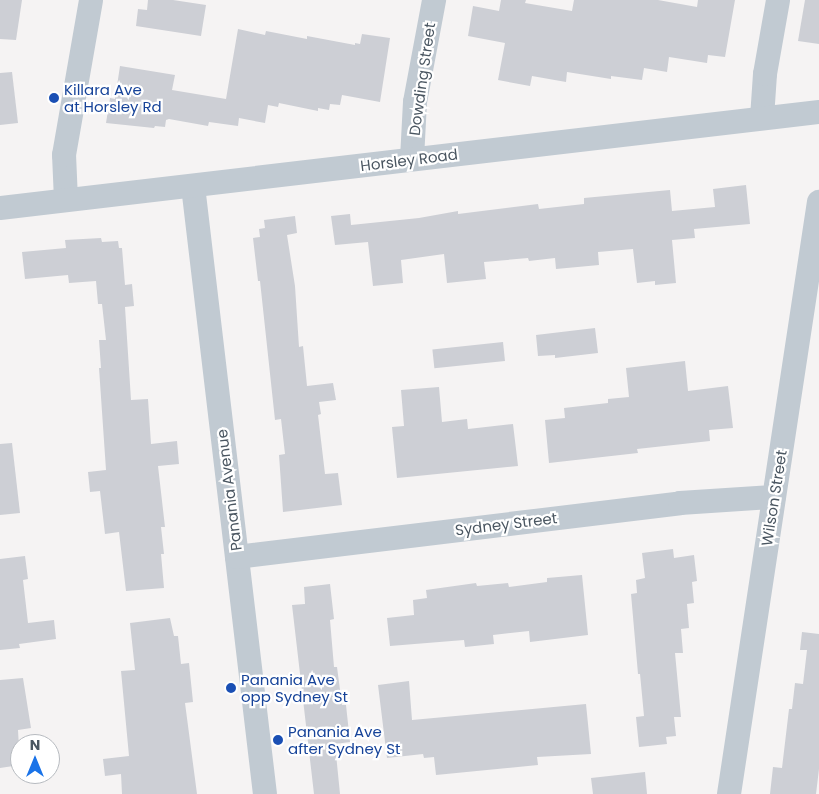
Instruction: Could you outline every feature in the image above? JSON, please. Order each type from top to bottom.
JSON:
[{"type":"street","points":[[66,200],[64,156],[91,0]]},
{"type":"street","name":"Dowding Street","points":[[412,159],[415,102],[434,0]]},
{"type":"street","points":[[762,118],[765,74],[778,0]]},
{"type":"street","name":"Horsley Road","points":[[0,208],[819,112]]},
{"type":"street","name":"Panania Avenue","points":[[193,186],[265,794]]},
{"type":"street","name":"Wilson Street","points":[[729,794],[819,202]]},
{"type":"street","name":"Sydney Street","points":[[237,557],[680,503],[774,497]]},
{"type":"building","points":[[0,0],[22,0],[16,40],[0,39]]},
{"type":"building","points":[[148,0],[173,0],[206,5],[201,36],[136,26],[138,9],[147,10]]},
{"type":"building","points":[[501,0],[526,0],[525,3],[572,11],[574,0],[658,0],[697,7],[698,0],[735,0],[725,57],[708,55],[707,63],[669,57],[667,72],[644,68],[642,80],[611,76],[611,79],[567,72],[566,82],[532,76],[530,86],[498,80],[505,43],[468,36],[473,6],[499,11]]},
{"type":"building","points":[[805,0],[819,0],[819,44],[798,41]]},
{"type":"building","points":[[238,29],[265,35],[266,31],[307,39],[307,36],[355,45],[355,43],[360,44],[362,34],[390,38],[380,102],[342,95],[340,105],[330,104],[329,110],[318,108],[318,111],[279,103],[278,107],[268,105],[265,123],[239,118],[238,126],[209,122],[208,126],[169,119],[166,120],[165,127],[155,126],[154,128],[106,123],[110,98],[115,99],[120,66],[175,75],[172,90],[226,99]]},
{"type":"building","points":[[12,72],[18,123],[0,125],[0,73]]},
{"type":"building","points":[[746,185],[750,224],[694,229],[695,238],[672,240],[676,283],[655,285],[655,281],[637,283],[633,249],[598,252],[599,265],[556,269],[555,258],[529,261],[528,258],[484,262],[486,279],[447,283],[444,254],[401,260],[403,283],[373,286],[368,242],[335,245],[331,216],[350,214],[351,225],[419,218],[458,211],[458,214],[538,204],[539,209],[584,204],[584,198],[670,190],[672,211],[715,207],[713,189]]},
{"type":"building","points":[[295,216],[297,233],[287,235],[295,286],[299,347],[303,346],[307,386],[333,383],[336,400],[319,402],[321,414],[318,415],[325,474],[338,473],[342,505],[283,512],[279,455],[285,454],[281,419],[275,420],[260,281],[258,281],[253,238],[260,237],[259,229],[265,228],[264,220]]},
{"type":"building","points":[[101,238],[102,242],[118,241],[119,248],[122,248],[125,285],[132,284],[134,306],[125,307],[131,400],[148,399],[151,444],[177,441],[179,464],[158,466],[165,527],[161,527],[164,554],[161,554],[164,588],[126,591],[119,532],[105,534],[100,491],[90,492],[88,472],[106,470],[99,368],[101,368],[99,340],[106,340],[102,304],[98,304],[96,281],[69,283],[68,275],[25,279],[22,252],[66,248],[65,240]]},
{"type":"building","points":[[595,328],[598,353],[555,358],[555,355],[538,356],[536,335]]},
{"type":"building","points":[[503,342],[505,361],[434,368],[432,349]]},
{"type":"building","points":[[685,361],[688,391],[728,386],[733,428],[709,430],[710,441],[637,449],[638,453],[549,463],[545,420],[565,418],[564,408],[608,403],[608,399],[629,397],[626,368]]},
{"type":"building","points":[[439,387],[442,422],[467,419],[468,429],[513,424],[518,466],[397,478],[392,427],[404,426],[401,390]]},
{"type":"building","points":[[12,443],[20,513],[0,515],[0,444]]},
{"type":"building","points":[[673,549],[674,558],[694,555],[697,581],[692,582],[694,603],[687,604],[689,628],[681,629],[683,653],[675,653],[681,717],[674,717],[676,736],[666,737],[667,744],[639,747],[636,717],[644,716],[640,674],[638,674],[631,594],[637,593],[636,580],[645,578],[642,553]]},
{"type":"building","points":[[25,556],[28,579],[23,580],[28,623],[54,620],[56,639],[19,644],[20,648],[0,650],[0,559]]},
{"type":"building","points":[[582,575],[588,635],[530,642],[529,631],[493,635],[494,644],[465,647],[464,640],[390,646],[387,618],[414,615],[413,600],[427,598],[426,590],[476,583],[477,586],[508,583],[509,587],[547,582],[547,578]]},
{"type":"building","points":[[330,584],[334,619],[330,620],[334,667],[337,667],[342,705],[346,705],[350,742],[335,744],[340,794],[314,794],[292,605],[305,604],[304,587]]},
{"type":"building","points":[[170,618],[174,636],[178,636],[181,664],[189,663],[193,702],[185,703],[197,794],[122,794],[121,774],[105,776],[103,759],[129,756],[121,671],[135,670],[130,623]]},
{"type":"building","points":[[802,632],[819,634],[819,769],[816,794],[770,794],[773,767],[782,768],[789,709],[792,709],[795,683],[803,684],[807,650],[800,650]]},
{"type":"building","points":[[23,678],[31,728],[18,730],[18,734],[10,734],[10,766],[0,768],[0,680]]},
{"type":"building","points":[[409,681],[412,720],[586,704],[591,754],[537,757],[538,765],[436,775],[434,757],[424,758],[423,754],[387,758],[378,685]]},
{"type":"building","points":[[645,772],[647,794],[593,794],[591,778]]},
{"type":"place","name":"Killara Ave at Horsley Rd","points":[[54,98]]},
{"type":"place","name":"Panania Ave opp Sydney St","points":[[231,688]]},
{"type":"place","name":"Panania Ave after Sydney St","points":[[278,740]]}]
